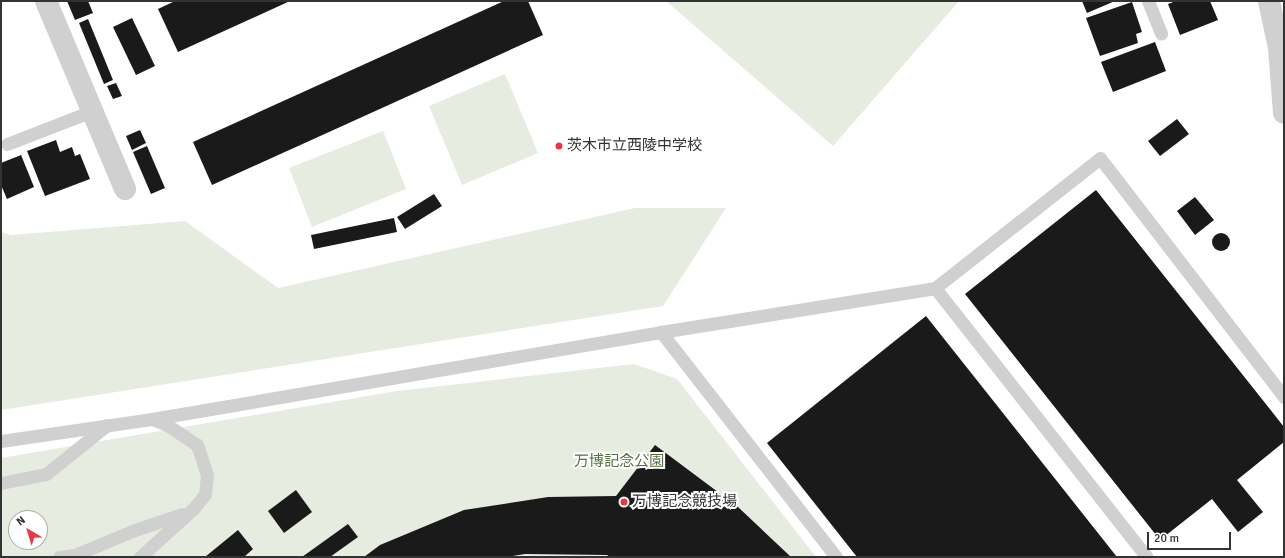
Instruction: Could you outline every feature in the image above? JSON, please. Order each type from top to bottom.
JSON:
[{"type":"street","points":[[46,1],[125,189]]},
{"type":"street","points":[[1270,1],[1279,48],[1284,113]]},
{"type":"lane","points":[[1148,1],[1160,34]]},
{"type":"lane","points":[[8,144],[92,111]]},
{"type":"lane","points":[[1,441],[152,419],[660,332],[935,288],[1100,158],[1284,397]]},
{"type":"lane","points":[[935,288],[1147,557]]},
{"type":"lane","points":[[660,332],[836,557]]},
{"type":"lane","points":[[140,557],[193,509],[206,494],[207,475],[197,445],[167,425],[152,419]]},
{"type":"lane","points":[[1,483],[46,474],[107,425]]},
{"type":"lane","points":[[59,557],[74,555],[193,509]]},
{"type":"green space","points":[[666,1],[959,1],[833,146]]},
{"type":"green space","points":[[505,74],[538,153],[462,185],[429,106]]},
{"type":"green space","points":[[383,131],[406,189],[312,227],[289,168]]},
{"type":"green space","points":[[635,208],[726,208],[663,306],[1,410],[1,232],[11,235],[185,221],[278,288]]},
{"type":"green space","name":"万博記念公園","points":[[634,364],[677,379],[816,557],[1,557],[1,458],[397,391]]},
{"type":"building","points":[[67,1],[88,1],[93,13],[75,20]]},
{"type":"building","points":[[175,1],[290,1],[178,52],[158,9]]},
{"type":"building","points":[[504,1],[528,1],[543,35],[212,185],[193,142]]},
{"type":"building","points":[[1082,1],[1115,1],[1087,13]]},
{"type":"building","points":[[1176,1],[1210,1],[1218,20],[1180,35],[1168,4]]},
{"type":"building","points":[[1132,2],[1142,32],[1136,34],[1138,43],[1100,56],[1086,18]]},
{"type":"building","points":[[132,18],[155,66],[136,75],[113,27]]},
{"type":"building","points":[[88,19],[113,80],[104,84],[79,23]]},
{"type":"building","points":[[1155,42],[1166,71],[1113,92],[1101,62]]},
{"type":"building","points":[[116,83],[122,96],[113,99],[107,86]]},
{"type":"building","points":[[1177,119],[1189,134],[1160,156],[1148,141]]},
{"type":"building","points":[[140,130],[146,143],[132,150],[126,136]]},
{"type":"building","points":[[56,140],[60,152],[72,147],[75,156],[80,154],[90,179],[45,196],[27,151]]},
{"type":"building","points":[[147,146],[165,188],[151,194],[133,152]]},
{"type":"building","points":[[21,155],[34,187],[7,199],[1,185],[1,163]]},
{"type":"building","points":[[1096,190],[1284,427],[1284,442],[1237,480],[1263,512],[1238,532],[1212,499],[1160,540],[965,294]]},
{"type":"building","points":[[434,194],[442,206],[405,229],[397,217]]},
{"type":"building","points":[[1195,197],[1214,220],[1195,235],[1177,211]]},
{"type":"building","points":[[394,218],[397,232],[314,249],[311,235]]},
{"type":"building","points":[[1221,233],[1227,236],[1230,242],[1227,248],[1221,251],[1215,248],[1212,242],[1215,236]]},
{"type":"building","points":[[926,316],[1117,557],[857,557],[767,443]]},
{"type":"building","name":"万博記念競技場","points":[[655,445],[738,507],[791,557],[610,557],[607,555],[525,554],[507,557],[364,557],[380,545],[464,510],[548,497],[616,496]]},
{"type":"building","points":[[296,490],[312,512],[284,533],[268,511]]},
{"type":"building","points":[[348,524],[358,537],[330,557],[302,557]]},
{"type":"building","points":[[238,530],[253,549],[244,557],[205,557]]},
{"type":"place","name":"茨木市立西陵中学校","points":[[559,146]]},
{"type":"place","name":"万博記念競技場","points":[[624,502]]}]
